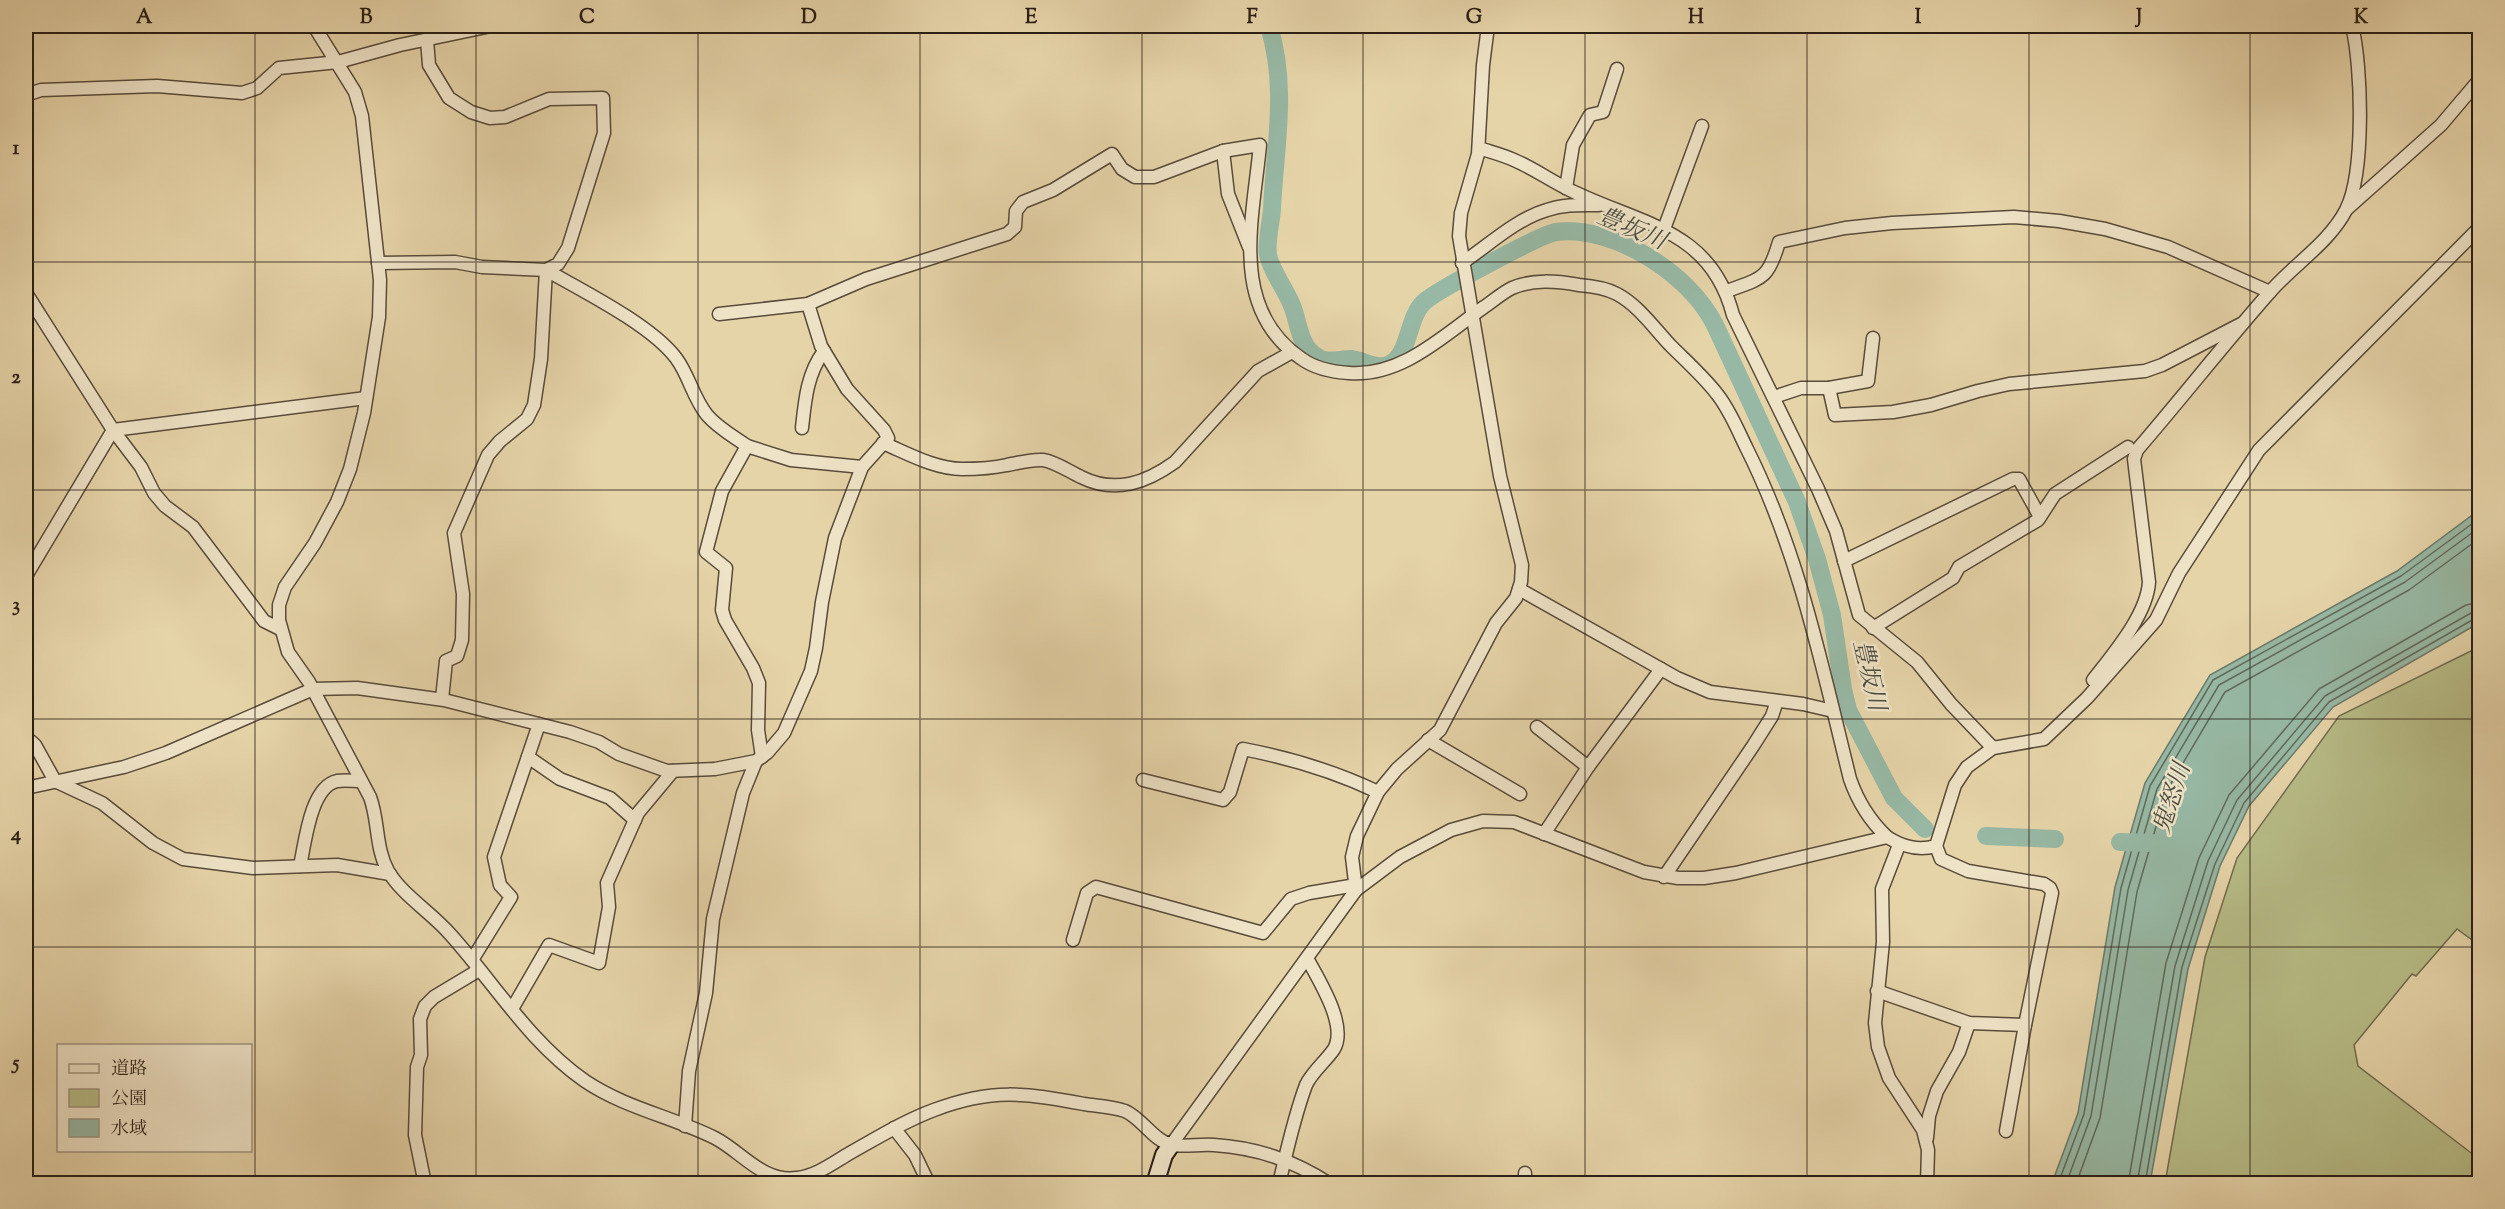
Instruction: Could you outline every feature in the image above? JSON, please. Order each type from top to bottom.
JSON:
[{"type":"street","points":[[314,26],[355,92],[362,116],[378,263],[379,318],[366,398],[350,469],[337,502],[315,543],[285,588],[279,605],[280,629],[288,652],[313,689],[361,780],[375,813],[382,857],[390,874],[449,932],[540,1043],[587,1082],[620,1100],[715,1138],[760,1171],[774,1177],[795,1179],[815,1173],[894,1128],[934,1110],[969,1099],[998,1094],[1028,1094],[1125,1111],[1171,1145],[1236,1147],[1268,1153],[1330,1184]]},
{"type":"street","points":[[26,95],[41,90],[157,86],[242,93],[257,88],[279,68],[338,62],[491,26]]},
{"type":"street","points":[[1356,888],[1352,857],[1358,836],[1378,792],[1397,769],[1440,730],[1496,623],[1516,598],[1519,589],[1522,565],[1500,476],[1459,236],[1461,213],[1479,148],[1483,65],[1488,26]]},
{"type":"street","points":[[2347,208],[2356,173],[2360,105],[2357,47],[2352,26]]},
{"type":"street","points":[[427,40],[429,65],[449,98],[471,112],[490,118],[505,117],[549,99],[603,98],[604,134],[568,248],[558,264],[546,270]]},
{"type":"street","points":[[1566,188],[1573,145],[1590,115],[1603,112],[1617,69]]},
{"type":"street","points":[[2087,698],[2089,684],[2121,644],[2148,594],[2149,582],[2134,459],[2137,450],[2270,292],[2333,229],[2347,208],[2441,125],[2480,79]]},
{"type":"street","points":[[1664,230],[1702,126]]},
{"type":"street","points":[[719,314],[808,304],[866,279],[1007,234],[1015,227],[1016,211],[1023,202],[1053,190],[1112,154],[1122,169],[1135,177],[1154,177],[1223,151],[1260,145],[1251,251],[1253,292],[1257,306],[1269,326],[1292,352],[1309,364],[1330,372],[1357,374],[1378,372],[1417,355],[1471,313],[1511,289],[1535,282],[1561,282],[1596,287],[1617,294],[1635,308],[1718,395],[1762,480],[1783,529],[1798,575],[1857,799],[1873,824],[1899,845],[1923,849],[1937,842]]},
{"type":"street","points":[[1479,148],[1513,160],[1566,188],[1664,230],[1686,243],[1708,262],[1727,291],[1733,315],[1818,489],[1836,531],[1859,615],[1917,662],[1951,704],[1993,748]]},
{"type":"street","points":[[1223,151],[1228,194],[1251,251]]},
{"type":"street","points":[[1463,266],[1528,218],[1547,209],[1572,204],[1606,206]]},
{"type":"street","points":[[1727,291],[1767,273],[1779,242],[1845,228],[1892,223],[2014,217],[2059,221],[2168,246],[2270,292]]},
{"type":"street","points":[[2006,1131],[2052,893],[2050,888],[2044,884],[1968,871],[1941,859],[1937,842],[1955,784],[1967,768],[1993,748],[2043,739],[2087,698],[2156,620],[2180,573],[2259,450],[2480,227]]},
{"type":"street","points":[[378,263],[455,262],[482,267],[546,270],[597,299],[656,338],[675,357],[706,414],[718,426],[747,446],[790,460],[862,467]]},
{"type":"street","points":[[442,699],[446,661],[457,656],[462,640],[463,594],[454,533],[478,472],[488,455],[500,441],[526,419],[534,405],[541,359],[546,270]]},
{"type":"street","points":[[26,293],[141,467],[154,493],[165,506],[193,526],[264,621],[280,629]]},
{"type":"street","points":[[685,1126],[689,1071],[706,993],[713,919],[743,793],[759,759],[784,733],[811,671],[835,538],[862,467],[888,438],[884,430],[847,389],[824,351],[808,304]]},
{"type":"street","points":[[1829,388],[1835,415],[1903,410],[1931,405],[2009,384],[2145,371],[2162,365],[2245,322]]},
{"type":"street","points":[[1774,398],[1801,388],[1829,388],[1868,381],[1873,338]]},
{"type":"street","points":[[802,428],[806,391],[811,373],[824,351]]},
{"type":"street","points":[[884,442],[926,461],[959,469],[1008,465],[1030,459],[1047,461],[1089,481],[1105,485],[1138,484],[1175,462],[1257,371],[1292,352]]},
{"type":"street","points":[[114,429],[366,398]]},
{"type":"street","points":[[26,576],[114,429]]},
{"type":"street","points":[[747,446],[722,491],[706,552],[726,568],[722,610],[725,620],[753,668],[759,683],[759,759]]},
{"type":"street","points":[[1873,628],[1953,578],[1959,567],[2040,517],[2055,494],[2128,447]]},
{"type":"street","points":[[1844,561],[2013,479],[2019,479],[2040,517]]},
{"type":"street","points":[[1519,589],[1661,669],[1710,692],[1833,711]]},
{"type":"street","points":[[1544,834],[1588,768],[1661,669]]},
{"type":"street","points":[[26,788],[124,767],[166,753],[313,689],[357,688],[442,699],[599,742],[619,754],[667,771],[715,770],[759,759]]},
{"type":"street","points":[[1665,877],[1753,746],[1772,716],[1777,701]]},
{"type":"street","points":[[425,1184],[415,1135],[417,1067],[421,1055],[420,1019],[425,1006],[434,997],[476,965],[511,897],[500,885],[494,857],[539,724]]},
{"type":"street","points":[[1537,727],[1588,768]]},
{"type":"street","points":[[26,737],[36,745],[55,780],[102,803],[153,843],[183,859],[253,868],[337,865],[390,874]]},
{"type":"street","points":[[1428,740],[1520,794]]},
{"type":"street","points":[[1143,780],[1223,800],[1230,792],[1243,749],[1280,756],[1340,774],[1378,792]]},
{"type":"street","points":[[528,757],[561,779],[610,798],[635,820]]},
{"type":"street","points":[[512,1009],[549,945],[599,963],[609,907],[607,883],[638,813],[673,771]]},
{"type":"street","points":[[300,866],[316,799],[327,786],[336,781],[361,780]]},
{"type":"street","points":[[1155,1184],[1164,1155],[1356,888],[1400,857],[1451,830],[1483,821],[1514,822],[1644,872],[1665,877],[1704,878],[1736,873],[1887,837]]},
{"type":"street","points":[[1899,845],[1882,889],[1883,942],[1875,1023],[1878,1047],[1889,1078],[1923,1130],[1928,1150],[1927,1184]]},
{"type":"street","points":[[1073,940],[1087,893],[1096,886],[1263,933],[1291,899],[1308,893],[1356,888]]},
{"type":"street","points":[[1279,1184],[1295,1115],[1308,1082],[1336,1046],[1332,1008],[1307,958]]},
{"type":"street","points":[[1877,991],[1969,1023],[2025,1025]]},
{"type":"street","points":[[1926,1142],[1929,1116],[1937,1091],[1959,1052],[1969,1023]]},
{"type":"street","points":[[894,1128],[915,1155],[929,1184]]},
{"type":"green space","points":[[2479,647],[2479,945],[2457,929],[2416,976],[2412,974],[2354,1045],[2358,1066],[2479,1159],[2479,1183],[2165,1183],[2205,957],[2237,858],[2339,716]]},
{"type":"water","name":"鬼怒川","points":[[2479,510],[2479,623],[2333,707],[2249,806],[2220,866],[2188,969],[2150,1183],[2052,1183],[2078,1113],[2115,887],[2145,783],[2210,675],[2397,571]]},
{"type":"waterway","name":"豊坂川","points":[[1269,26],[1278,72],[1279,117],[1268,255],[1272,268],[1293,308],[1302,338],[1308,349],[1324,360],[1351,359],[1376,366],[1390,364],[1401,352],[1414,317],[1424,302],[1489,264],[1556,232],[1578,232],[1602,236],[1648,257],[1669,271],[1688,288],[1715,325],[1797,502],[1817,559],[1832,615],[1848,710],[1894,798],[1925,829]]},
{"type":"waterway","name":"豊坂川","points":[[1986,836],[2055,839]]},
{"type":"waterway","name":"豊坂川","points":[[2120,842],[2152,843]]}]
